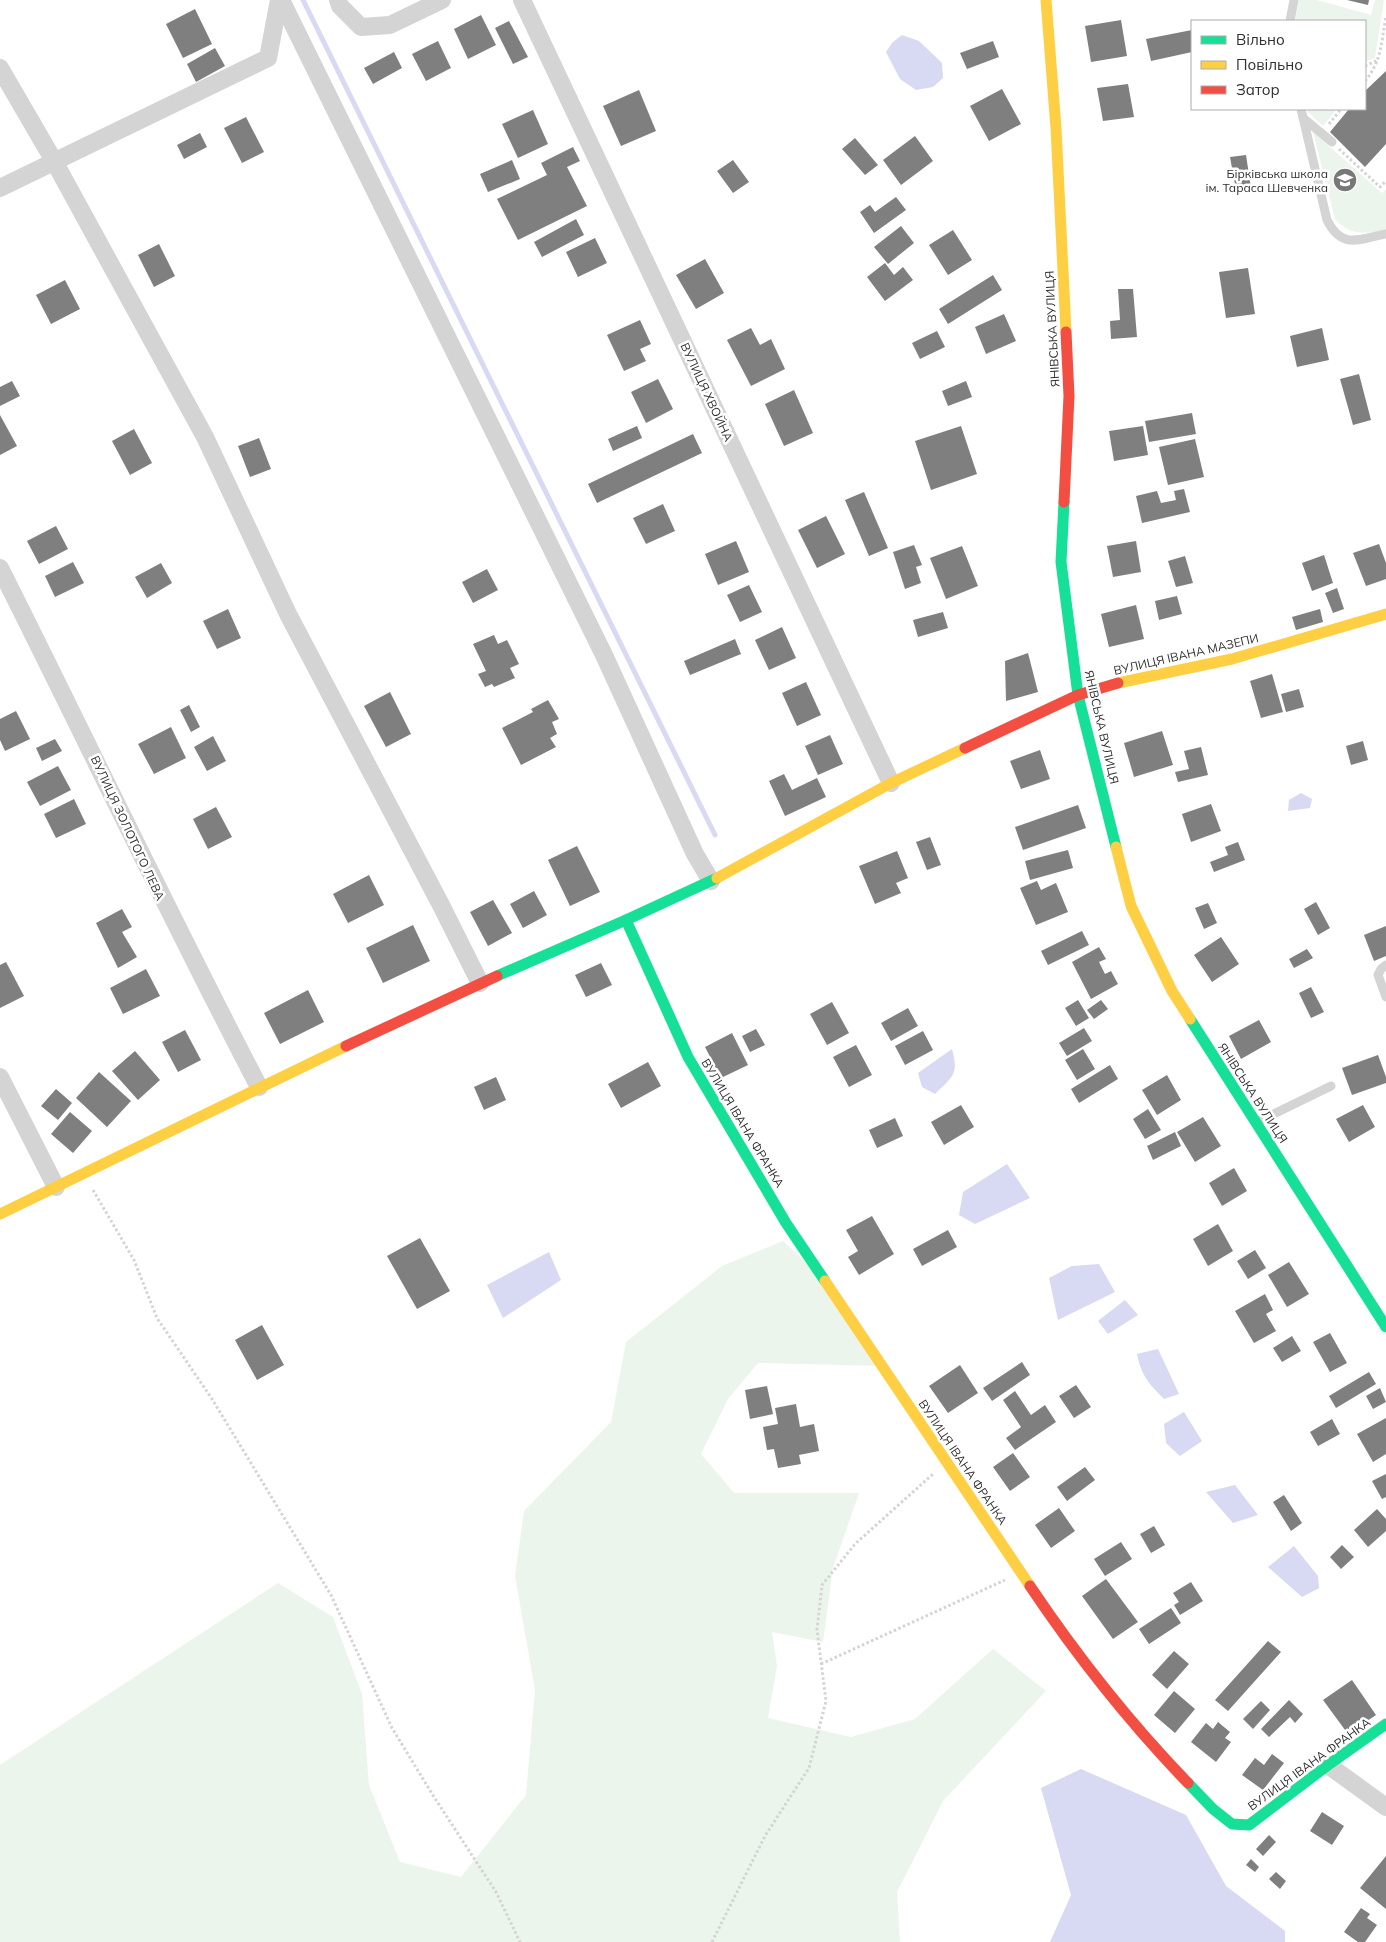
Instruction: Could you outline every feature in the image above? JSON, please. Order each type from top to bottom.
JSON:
[{"type":"street","points":[[0,188],[268,58],[280,0]]},
{"type":"street","points":[[280,0],[604,655],[695,854],[711,880]]},
{"type":"street","points":[[338,0],[340,6],[361,27],[390,25],[442,0]]},
{"type":"street","name":"ВУЛИЦЯ ХВОЙНА","points":[[522,0],[892,783]]},
{"type":"street","name":"ЯНІВСЬКА ВУЛИЦЯ","points":[[1046,0],[1056,128],[1069,396],[1061,562],[1078,695],[1131,906],[1172,991],[1386,1327]]},
{"type":"street","points":[[0,68],[54,161],[205,437],[288,614],[480,983]]},
{"type":"street","name":"ВУЛИЦЯ ЗОЛОТОГО ЛЕВА","points":[[0,568],[98,763],[162,900],[259,1087]]},
{"type":"street","name":"ВУЛИЦЯ ІВАНА МАЗЕПИ","points":[[0,1214],[259,1087],[480,983],[626,920],[711,880],[892,783],[1078,695],[1127,681],[1232,659],[1386,614]]},
{"type":"street","name":"ВУЛИЦЯ ІВАНА ФРАНКА","points":[[626,920],[688,1057],[786,1223],[1064,1637],[1161,1755],[1213,1809],[1232,1824],[1249,1825],[1386,1724]]},
{"type":"street","points":[[0,1077],[56,1187]]},
{"type":"street","points":[[1328,1765],[1386,1807]]},
{"type":"lane","points":[[1290,20],[1294,0]]},
{"type":"lane","points":[[1302,113],[1332,142]]},
{"type":"lane","points":[[1302,113],[1327,220],[1333,232],[1340,239],[1352,240],[1386,234]]},
{"type":"lane","points":[[1386,965],[1378,975],[1386,997]]},
{"type":"lane","points":[[1256,1122],[1331,1086]]},
{"type":"path","points":[[1366,80],[1374,70],[1378,60],[1386,17]]},
{"type":"path","points":[[1366,66],[1378,60]]},
{"type":"path","points":[[1321,133],[1340,110]]},
{"type":"path","points":[[1332,142],[1380,187],[1386,181]]},
{"type":"path","points":[[83,1173],[134,1260],[157,1318],[212,1399],[331,1594],[392,1728],[496,1892],[520,1942]]},
{"type":"path","points":[[712,1942],[765,1836],[809,1768],[826,1700],[817,1630],[822,1586],[855,1544],[946,1462]]},
{"type":"path","points":[[821,1664],[1021,1572]]},
{"type":"shaded area","points":[[1299,0],[1317,0],[1371,15],[1375,0],[1384,0],[1375,58],[1366,62],[1366,20],[1295,20]]},
{"type":"shaded area","points":[[1308,110],[1336,110],[1323,126]]},
{"type":"shaded area","points":[[1313,132],[1382,193],[1386,189],[1386,230],[1365,233],[1352,231],[1335,219]]},
{"type":"shaded area","points":[[783,1241],[834,1288],[882,1366],[758,1363],[728,1399],[701,1454],[734,1493],[859,1493],[833,1568],[823,1642],[772,1632],[777,1666],[768,1718],[851,1737],[915,1719],[993,1649],[1046,1691],[943,1801],[897,1892],[900,1942],[0,1942],[0,1765],[278,1583],[333,1617],[362,1694],[369,1785],[400,1862],[461,1877],[526,1795],[535,1690],[515,1576],[524,1511],[611,1422],[626,1342],[722,1266]]},
{"type":"water","points":[[902,35],[919,41],[942,63],[943,78],[933,87],[916,90],[900,79],[886,52],[892,43]]},
{"type":"water","points":[[1301,793],[1312,799],[1310,808],[1288,811],[1289,800]]},
{"type":"water","points":[[952,1049],[955,1064],[950,1079],[935,1094],[922,1087],[918,1073]]},
{"type":"water","points":[[1007,1164],[1030,1198],[975,1224],[959,1215],[963,1192]]},
{"type":"water","points":[[549,1252],[561,1280],[503,1318],[487,1285]]},
{"type":"water","points":[[1099,1264],[1115,1292],[1058,1320],[1049,1278],[1072,1266]]},
{"type":"water","points":[[1125,1300],[1138,1315],[1108,1334],[1098,1321]]},
{"type":"water","points":[[1158,1349],[1179,1394],[1164,1399],[1146,1379],[1137,1354]]},
{"type":"water","points":[[1184,1412],[1202,1441],[1180,1456],[1166,1443],[1164,1424]]},
{"type":"water","points":[[1235,1485],[1258,1515],[1233,1523],[1206,1492]]},
{"type":"water","points":[[1294,1546],[1318,1576],[1319,1588],[1302,1597],[1268,1567]]},
{"type":"water","points":[[1081,1769],[1186,1815],[1226,1886],[1285,1931],[1285,1942],[1050,1942],[1071,1895],[1041,1788]]},
{"type":"building","points":[[1347,0],[1369,0],[1368,5]]},
{"type":"building","points":[[195,9],[212,44],[183,58],[166,24]]},
{"type":"building","points":[[481,15],[496,45],[468,59],[454,29]]},
{"type":"building","points":[[1121,20],[1127,56],[1091,62],[1085,26]]},
{"type":"building","points":[[509,21],[528,57],[513,64],[495,28]]},
{"type":"building","points":[[1191,30],[1191,52],[1151,61],[1146,39]]},
{"type":"building","points":[[438,41],[451,68],[426,81],[412,54]]},
{"type":"building","points":[[993,41],[999,57],[967,69],[960,53]]},
{"type":"building","points":[[215,48],[225,66],[196,82],[187,64]]},
{"type":"building","points":[[394,52],[402,68],[373,84],[364,68]]},
{"type":"building","points":[[1386,71],[1386,144],[1365,167],[1330,132],[1348,110],[1366,110],[1366,90]]},
{"type":"building","points":[[1128,84],[1134,117],[1103,121],[1097,88]]},
{"type":"building","points":[[1002,89],[1021,124],[989,141],[970,106]]},
{"type":"building","points":[[639,90],[656,131],[621,146],[603,106]]},
{"type":"building","points":[[533,110],[548,144],[518,158],[502,124]]},
{"type":"building","points":[[246,117],[264,152],[242,163],[224,128]]},
{"type":"building","points":[[200,133],[207,147],[184,159],[177,145]]},
{"type":"building","points":[[915,136],[933,161],[901,185],[883,160]]},
{"type":"building","points":[[855,138],[878,165],[865,175],[842,149]]},
{"type":"building","points":[[573,147],[580,161],[567,167],[587,206],[518,240],[497,199],[547,175],[541,163]]},
{"type":"building","points":[[1246,155],[1251,188],[1236,190],[1230,157]]},
{"type":"building","points":[[512,160],[520,179],[488,192],[480,174]]},
{"type":"building","points":[[733,160],[749,182],[733,193],[717,171]]},
{"type":"building","points":[[896,197],[906,210],[874,233],[860,212],[870,205],[875,212]]},
{"type":"building","points":[[576,219],[584,235],[542,257],[534,242]]},
{"type":"building","points":[[901,226],[914,243],[888,264],[874,247]]},
{"type":"building","points":[[953,230],[972,260],[948,275],[929,245]]},
{"type":"building","points":[[595,238],[607,263],[578,277],[566,252]]},
{"type":"building","points":[[159,244],[175,276],[154,287],[138,255]]},
{"type":"building","points":[[705,259],[724,293],[696,309],[676,275]]},
{"type":"building","points":[[885,263],[894,275],[903,267],[913,280],[885,301],[867,277]]},
{"type":"building","points":[[1248,268],[1255,314],[1226,318],[1219,272]]},
{"type":"building","points":[[993,275],[1002,290],[948,324],[939,309]]},
{"type":"building","points":[[65,280],[80,309],[51,324],[36,295]]},
{"type":"building","points":[[1118,289],[1133,289],[1137,337],[1111,339],[1110,321],[1120,320]]},
{"type":"building","points":[[1004,314],[1016,341],[986,354],[975,327]]},
{"type":"building","points":[[640,320],[651,344],[640,349],[646,361],[624,371],[607,335]]},
{"type":"building","points":[[751,328],[760,345],[771,339],[785,369],[751,386],[727,340]]},
{"type":"building","points":[[1322,328],[1329,360],[1297,367],[1290,336]]},
{"type":"building","points":[[937,331],[945,347],[920,359],[912,343]]},
{"type":"building","points":[[1359,374],[1371,420],[1353,425],[1340,379]]},
{"type":"building","points":[[658,379],[673,409],[646,423],[631,392]]},
{"type":"building","points":[[12,381],[20,396],[0,406],[0,387]]},
{"type":"building","points":[[966,381],[972,397],[948,406],[942,391]]},
{"type":"building","points":[[794,390],[813,433],[784,446],[765,404]]},
{"type":"building","points":[[1192,413],[1196,434],[1149,442],[1145,421]]},
{"type":"building","points":[[0,415],[17,446],[0,455]]},
{"type":"building","points":[[637,426],[642,438],[613,451],[608,439]]},
{"type":"building","points":[[961,426],[977,474],[931,490],[915,441]]},
{"type":"building","points":[[1143,426],[1148,455],[1114,461],[1109,431]]},
{"type":"building","points":[[134,429],[152,463],[130,475],[112,441]]},
{"type":"building","points":[[693,434],[702,453],[597,503],[588,484]]},
{"type":"building","points":[[259,438],[271,469],[250,477],[238,446]]},
{"type":"building","points":[[1195,439],[1204,477],[1168,485],[1159,447]]},
{"type":"building","points":[[1184,489],[1190,512],[1142,523],[1136,496],[1157,491],[1161,503],[1176,500],[1174,491]]},
{"type":"building","points":[[864,492],[888,548],[869,556],[845,500]]},
{"type":"building","points":[[663,504],[675,531],[646,544],[633,518]]},
{"type":"building","points":[[826,516],[845,554],[817,568],[798,530]]},
{"type":"building","points":[[56,526],[68,549],[39,564],[27,541]]},
{"type":"building","points":[[736,541],[749,572],[718,585],[705,554]]},
{"type":"building","points":[[1136,541],[1141,572],[1113,577],[1107,546]]},
{"type":"building","points":[[1379,544],[1386,563],[1386,579],[1366,586],[1353,553]]},
{"type":"building","points":[[914,545],[922,565],[916,567],[921,583],[905,589],[893,552]]},
{"type":"building","points":[[962,546],[978,586],[946,599],[930,558]]},
{"type":"building","points":[[1324,555],[1333,583],[1312,591],[1302,563]]},
{"type":"building","points":[[1185,556],[1193,583],[1176,587],[1168,561]]},
{"type":"building","points":[[73,562],[84,583],[55,597],[45,576]]},
{"type":"building","points":[[161,563],[172,583],[147,598],[135,577]]},
{"type":"building","points":[[487,569],[498,590],[473,603],[462,582]]},
{"type":"building","points":[[749,585],[762,612],[740,622],[727,595]]},
{"type":"building","points":[[1337,588],[1344,609],[1333,613],[1325,593]]},
{"type":"building","points":[[1177,596],[1182,614],[1159,620],[1155,601]]},
{"type":"building","points":[[1136,605],[1144,639],[1109,647],[1101,614]]},
{"type":"building","points":[[228,609],[241,638],[217,649],[203,621]]},
{"type":"building","points":[[1320,609],[1323,622],[1296,630],[1292,617]]},
{"type":"building","points":[[943,612],[948,628],[918,637],[913,620]]},
{"type":"building","points":[[782,627],[796,658],[769,670],[755,640]]},
{"type":"building","points":[[494,635],[498,644],[507,640],[519,664],[510,668],[515,678],[494,687],[492,684],[485,687],[478,674],[486,671],[473,644]]},
{"type":"building","points":[[735,639],[741,654],[690,675],[684,661]]},
{"type":"building","points":[[1028,653],[1038,692],[1006,701],[1005,661]]},
{"type":"building","points":[[1272,674],[1283,712],[1261,718],[1250,681]]},
{"type":"building","points":[[806,682],[821,715],[797,726],[782,693]]},
{"type":"building","points":[[1299,689],[1304,707],[1286,712],[1281,694]]},
{"type":"building","points":[[390,692],[411,734],[386,747],[364,706]]},
{"type":"building","points":[[548,700],[559,719],[552,722],[557,734],[550,738],[556,747],[521,765],[502,728],[533,712],[531,709]]},
{"type":"building","points":[[189,705],[200,727],[191,732],[180,710]]},
{"type":"building","points":[[16,711],[30,739],[5,751],[0,740],[0,719]]},
{"type":"building","points":[[171,727],[186,758],[154,774],[138,744]]},
{"type":"building","points":[[1162,731],[1173,765],[1134,777],[1124,743]]},
{"type":"building","points":[[830,735],[843,764],[818,775],[805,746]]},
{"type":"building","points":[[213,736],[226,761],[207,771],[194,747]]},
{"type":"building","points":[[55,739],[62,751],[42,761],[36,748]]},
{"type":"building","points":[[1363,741],[1368,760],[1351,765],[1346,746]]},
{"type":"building","points":[[1201,747],[1208,775],[1178,782],[1175,772],[1189,769],[1184,751]]},
{"type":"building","points":[[1040,750],[1050,779],[1021,789],[1010,761]]},
{"type":"building","points":[[58,766],[71,790],[40,806],[27,782]]},
{"type":"building","points":[[784,774],[792,790],[817,778],[826,797],[785,816],[769,781]]},
{"type":"building","points":[[74,799],[86,824],[56,838],[44,814]]},
{"type":"building","points":[[1211,804],[1221,831],[1191,842],[1182,814]]},
{"type":"building","points":[[1078,805],[1086,828],[1023,850],[1015,827]]},
{"type":"building","points":[[216,807],[232,837],[208,849],[193,819]]},
{"type":"building","points":[[930,837],[941,865],[927,870],[916,842]]},
{"type":"building","points":[[1238,842],[1245,860],[1214,872],[1210,862],[1228,855],[1225,847]]},
{"type":"building","points":[[577,846],[600,892],[570,906],[548,860]]},
{"type":"building","points":[[1068,850],[1073,868],[1030,880],[1025,861]]},
{"type":"building","points":[[897,851],[908,878],[896,883],[901,893],[875,904],[859,866]]},
{"type":"building","points":[[369,875],[384,905],[348,923],[333,894]]},
{"type":"building","points":[[1037,881],[1041,890],[1056,883],[1068,912],[1036,925],[1020,888]]},
{"type":"building","points":[[534,891],[547,915],[523,928],[510,904]]},
{"type":"building","points":[[493,900],[512,933],[488,946],[470,912]]},
{"type":"building","points":[[1316,902],[1330,928],[1318,935],[1304,909]]},
{"type":"building","points":[[1208,903],[1217,923],[1204,929],[1195,908]]},
{"type":"building","points":[[122,909],[132,927],[122,932],[137,957],[118,968],[96,923]]},
{"type":"building","points":[[413,925],[430,961],[383,983],[366,948]]},
{"type":"building","points":[[1386,926],[1386,956],[1374,961],[1364,935]]},
{"type":"building","points":[[1082,931],[1089,945],[1048,965],[1041,951]]},
{"type":"building","points":[[1221,937],[1239,964],[1212,982],[1194,955]]},
{"type":"building","points":[[1099,947],[1106,959],[1099,962],[1105,974],[1111,971],[1118,984],[1091,999],[1072,962]]},
{"type":"building","points":[[1307,949],[1313,958],[1294,968],[1289,959]]},
{"type":"building","points":[[6,962],[24,996],[0,1008],[0,965]]},
{"type":"building","points":[[601,963],[612,985],[586,997],[575,975]]},
{"type":"building","points":[[146,969],[160,996],[123,1014],[110,988]]},
{"type":"building","points":[[1311,987],[1324,1012],[1311,1018],[1299,993]]},
{"type":"building","points":[[308,990],[324,1022],[280,1044],[264,1013]]},
{"type":"building","points":[[1078,1000],[1089,1018],[1076,1026],[1065,1008]]},
{"type":"building","points":[[1101,1000],[1108,1009],[1094,1019],[1087,1010]]},
{"type":"building","points":[[832,1002],[849,1033],[827,1045],[810,1014]]},
{"type":"building","points":[[908,1008],[918,1026],[891,1041],[881,1023]]},
{"type":"building","points":[[1259,1020],[1271,1042],[1241,1059],[1229,1036]]},
{"type":"building","points":[[1084,1028],[1092,1041],[1067,1056],[1059,1043]]},
{"type":"building","points":[[756,1029],[765,1045],[750,1052],[742,1036]]},
{"type":"building","points":[[185,1030],[201,1060],[178,1072],[162,1042]]},
{"type":"building","points":[[923,1031],[933,1050],[905,1065],[895,1046]]},
{"type":"building","points":[[732,1033],[748,1065],[721,1078],[705,1047]]},
{"type":"building","points":[[856,1045],[872,1075],[849,1087],[833,1057]]},
{"type":"building","points":[[1083,1049],[1095,1069],[1077,1080],[1065,1060]]},
{"type":"building","points":[[135,1051],[160,1080],[138,1100],[112,1071]]},
{"type":"building","points":[[1378,1055],[1386,1077],[1386,1083],[1352,1095],[1342,1068]]},
{"type":"building","points":[[648,1062],[661,1086],[621,1108],[608,1084]]},
{"type":"building","points":[[1110,1065],[1118,1079],[1079,1103],[1071,1089]]},
{"type":"building","points":[[99,1072],[131,1101],[107,1127],[76,1098]]},
{"type":"building","points":[[1167,1075],[1181,1100],[1157,1115],[1142,1090]]},
{"type":"building","points":[[496,1077],[506,1100],[484,1110],[474,1087]]},
{"type":"building","points":[[56,1089],[72,1103],[58,1120],[41,1106]]},
{"type":"building","points":[[961,1105],[974,1127],[944,1145],[931,1122]]},
{"type":"building","points":[[1363,1105],[1375,1127],[1349,1142],[1336,1119]]},
{"type":"building","points":[[1148,1109],[1161,1130],[1145,1139],[1133,1119]]},
{"type":"building","points":[[70,1112],[92,1131],[73,1153],[51,1134]]},
{"type":"building","points":[[1203,1117],[1221,1146],[1195,1162],[1177,1132]]},
{"type":"building","points":[[895,1118],[903,1136],[877,1148],[869,1130]]},
{"type":"building","points":[[1175,1132],[1181,1146],[1153,1160],[1147,1146]]},
{"type":"building","points":[[1234,1168],[1247,1191],[1222,1206],[1209,1183]]},
{"type":"building","points":[[872,1216],[894,1254],[859,1275],[848,1257],[858,1251],[846,1230]]},
{"type":"building","points":[[1218,1224],[1233,1251],[1208,1266],[1193,1239]]},
{"type":"building","points":[[948,1230],[957,1247],[922,1266],[913,1249]]},
{"type":"building","points":[[420,1238],[450,1291],[417,1309],[387,1256]]},
{"type":"building","points":[[1255,1250],[1266,1268],[1248,1279],[1237,1261]]},
{"type":"building","points":[[1289,1262],[1309,1294],[1287,1307],[1268,1275]]},
{"type":"building","points":[[1265,1294],[1273,1310],[1266,1314],[1276,1331],[1254,1343],[1235,1311]]},
{"type":"building","points":[[262,1325],[284,1365],[257,1380],[235,1340]]},
{"type":"building","points":[[1330,1333],[1347,1363],[1330,1372],[1313,1342]]},
{"type":"building","points":[[1292,1336],[1301,1351],[1282,1362],[1273,1348]]},
{"type":"building","points":[[1022,1362],[1030,1375],[992,1401],[983,1388]]},
{"type":"building","points":[[960,1365],[978,1393],[948,1413],[929,1386]]},
{"type":"building","points":[[1369,1372],[1376,1384],[1336,1408],[1329,1396]]},
{"type":"building","points":[[1076,1385],[1091,1407],[1074,1418],[1059,1396]]},
{"type":"building","points":[[767,1386],[773,1414],[750,1419],[745,1390]]},
{"type":"building","points":[[1380,1388],[1386,1402],[1373,1409],[1366,1396]]},
{"type":"building","points":[[1015,1391],[1031,1415],[1045,1405],[1056,1422],[1015,1450],[1006,1438],[1021,1427],[1003,1400]]},
{"type":"building","points":[[796,1404],[800,1427],[814,1424],[819,1451],[799,1455],[801,1464],[778,1468],[774,1449],[767,1450],[763,1427],[778,1424],[775,1408]]},
{"type":"building","points":[[1386,1418],[1386,1454],[1373,1462],[1357,1434]]},
{"type":"building","points":[[1332,1419],[1340,1434],[1318,1446],[1310,1432]]},
{"type":"building","points":[[1013,1453],[1030,1477],[1010,1491],[993,1467]]},
{"type":"building","points":[[1085,1467],[1095,1480],[1067,1501],[1057,1487]]},
{"type":"building","points":[[1386,1474],[1386,1497],[1382,1499],[1372,1481]]},
{"type":"building","points":[[1284,1495],[1302,1523],[1291,1531],[1273,1502]]},
{"type":"building","points":[[1059,1508],[1075,1531],[1051,1548],[1035,1525]]},
{"type":"building","points":[[1377,1509],[1386,1519],[1386,1531],[1368,1547],[1354,1530]]},
{"type":"building","points":[[1154,1526],[1165,1545],[1151,1553],[1140,1534]]},
{"type":"building","points":[[1121,1542],[1132,1559],[1105,1576],[1094,1559]]},
{"type":"building","points":[[1342,1545],[1354,1557],[1341,1569],[1330,1557]]},
{"type":"building","points":[[1106,1579],[1138,1622],[1113,1639],[1082,1596]]},
{"type":"building","points":[[1191,1582],[1203,1601],[1180,1615],[1174,1605],[1179,1602],[1173,1593]]},
{"type":"building","points":[[1171,1608],[1181,1623],[1149,1644],[1139,1629]]},
{"type":"building","points":[[1268,1641],[1281,1652],[1228,1711],[1215,1700]]},
{"type":"building","points":[[1174,1651],[1189,1664],[1167,1689],[1152,1675]]},
{"type":"building","points":[[1352,1680],[1376,1715],[1348,1734],[1323,1700]]},
{"type":"building","points":[[1174,1691],[1195,1709],[1175,1733],[1154,1715]]},
{"type":"building","points":[[1289,1700],[1303,1714],[1295,1723],[1290,1717],[1269,1737],[1261,1729]]},
{"type":"building","points":[[1261,1701],[1270,1710],[1253,1729],[1243,1719]]},
{"type":"building","points":[[1218,1722],[1230,1732],[1225,1738],[1231,1742],[1216,1762],[1191,1742],[1206,1723],[1213,1729]]},
{"type":"building","points":[[1272,1754],[1284,1763],[1263,1790],[1242,1775],[1255,1758],[1264,1765]]},
{"type":"building","points":[[1322,1812],[1344,1826],[1332,1845],[1310,1831]]},
{"type":"building","points":[[1269,1835],[1276,1842],[1263,1856],[1256,1849]]},
{"type":"building","points":[[1386,1856],[1386,1909],[1360,1888]]},
{"type":"building","points":[[1251,1859],[1259,1867],[1255,1872],[1246,1865]]},
{"type":"building","points":[[1276,1872],[1286,1881],[1280,1889],[1269,1879]]},
{"type":"building","points":[[1361,1908],[1370,1914],[1367,1918],[1377,1925],[1365,1942],[1358,1942],[1344,1932]]},
{"type":"waterway","points":[[303,0],[715,835]]},
{"type":"traffic: fast","points":[[1064,502],[1061,562],[1078,695],[1116,847]]},
{"type":"traffic: fast","points":[[497,976],[717,878]]},
{"type":"traffic: fast","points":[[626,920],[688,1057],[786,1223],[825,1281]]},
{"type":"traffic: fast","points":[[1190,1019],[1386,1327]]},
{"type":"traffic: fast","points":[[1188,1783],[1213,1809],[1232,1824],[1249,1825],[1386,1724]]},
{"type":"traffic: slow","points":[[1046,0],[1056,128],[1066,332]]},
{"type":"traffic: slow","points":[[1118,683],[1232,659],[1386,614]]},
{"type":"traffic: slow","points":[[717,878],[891,783],[965,748]]},
{"type":"traffic: slow","points":[[1116,847],[1131,906],[1172,991],[1190,1019]]},
{"type":"traffic: slow","points":[[0,1214],[346,1046]]},
{"type":"traffic: slow","points":[[825,1281],[1030,1586]]},
{"type":"traffic: jam","points":[[1064,502],[1069,396],[1066,332]]},
{"type":"traffic: jam","points":[[965,748],[1078,695],[1118,683]]},
{"type":"traffic: jam","points":[[346,1046],[497,976]]},
{"type":"traffic: jam","points":[[1030,1586],[1066,1638],[1105,1688],[1145,1737],[1188,1783]]},
{"type":"place","name":"Бірківська школа ім. Тараса Шевченка","points":[[1345,180]]}]
